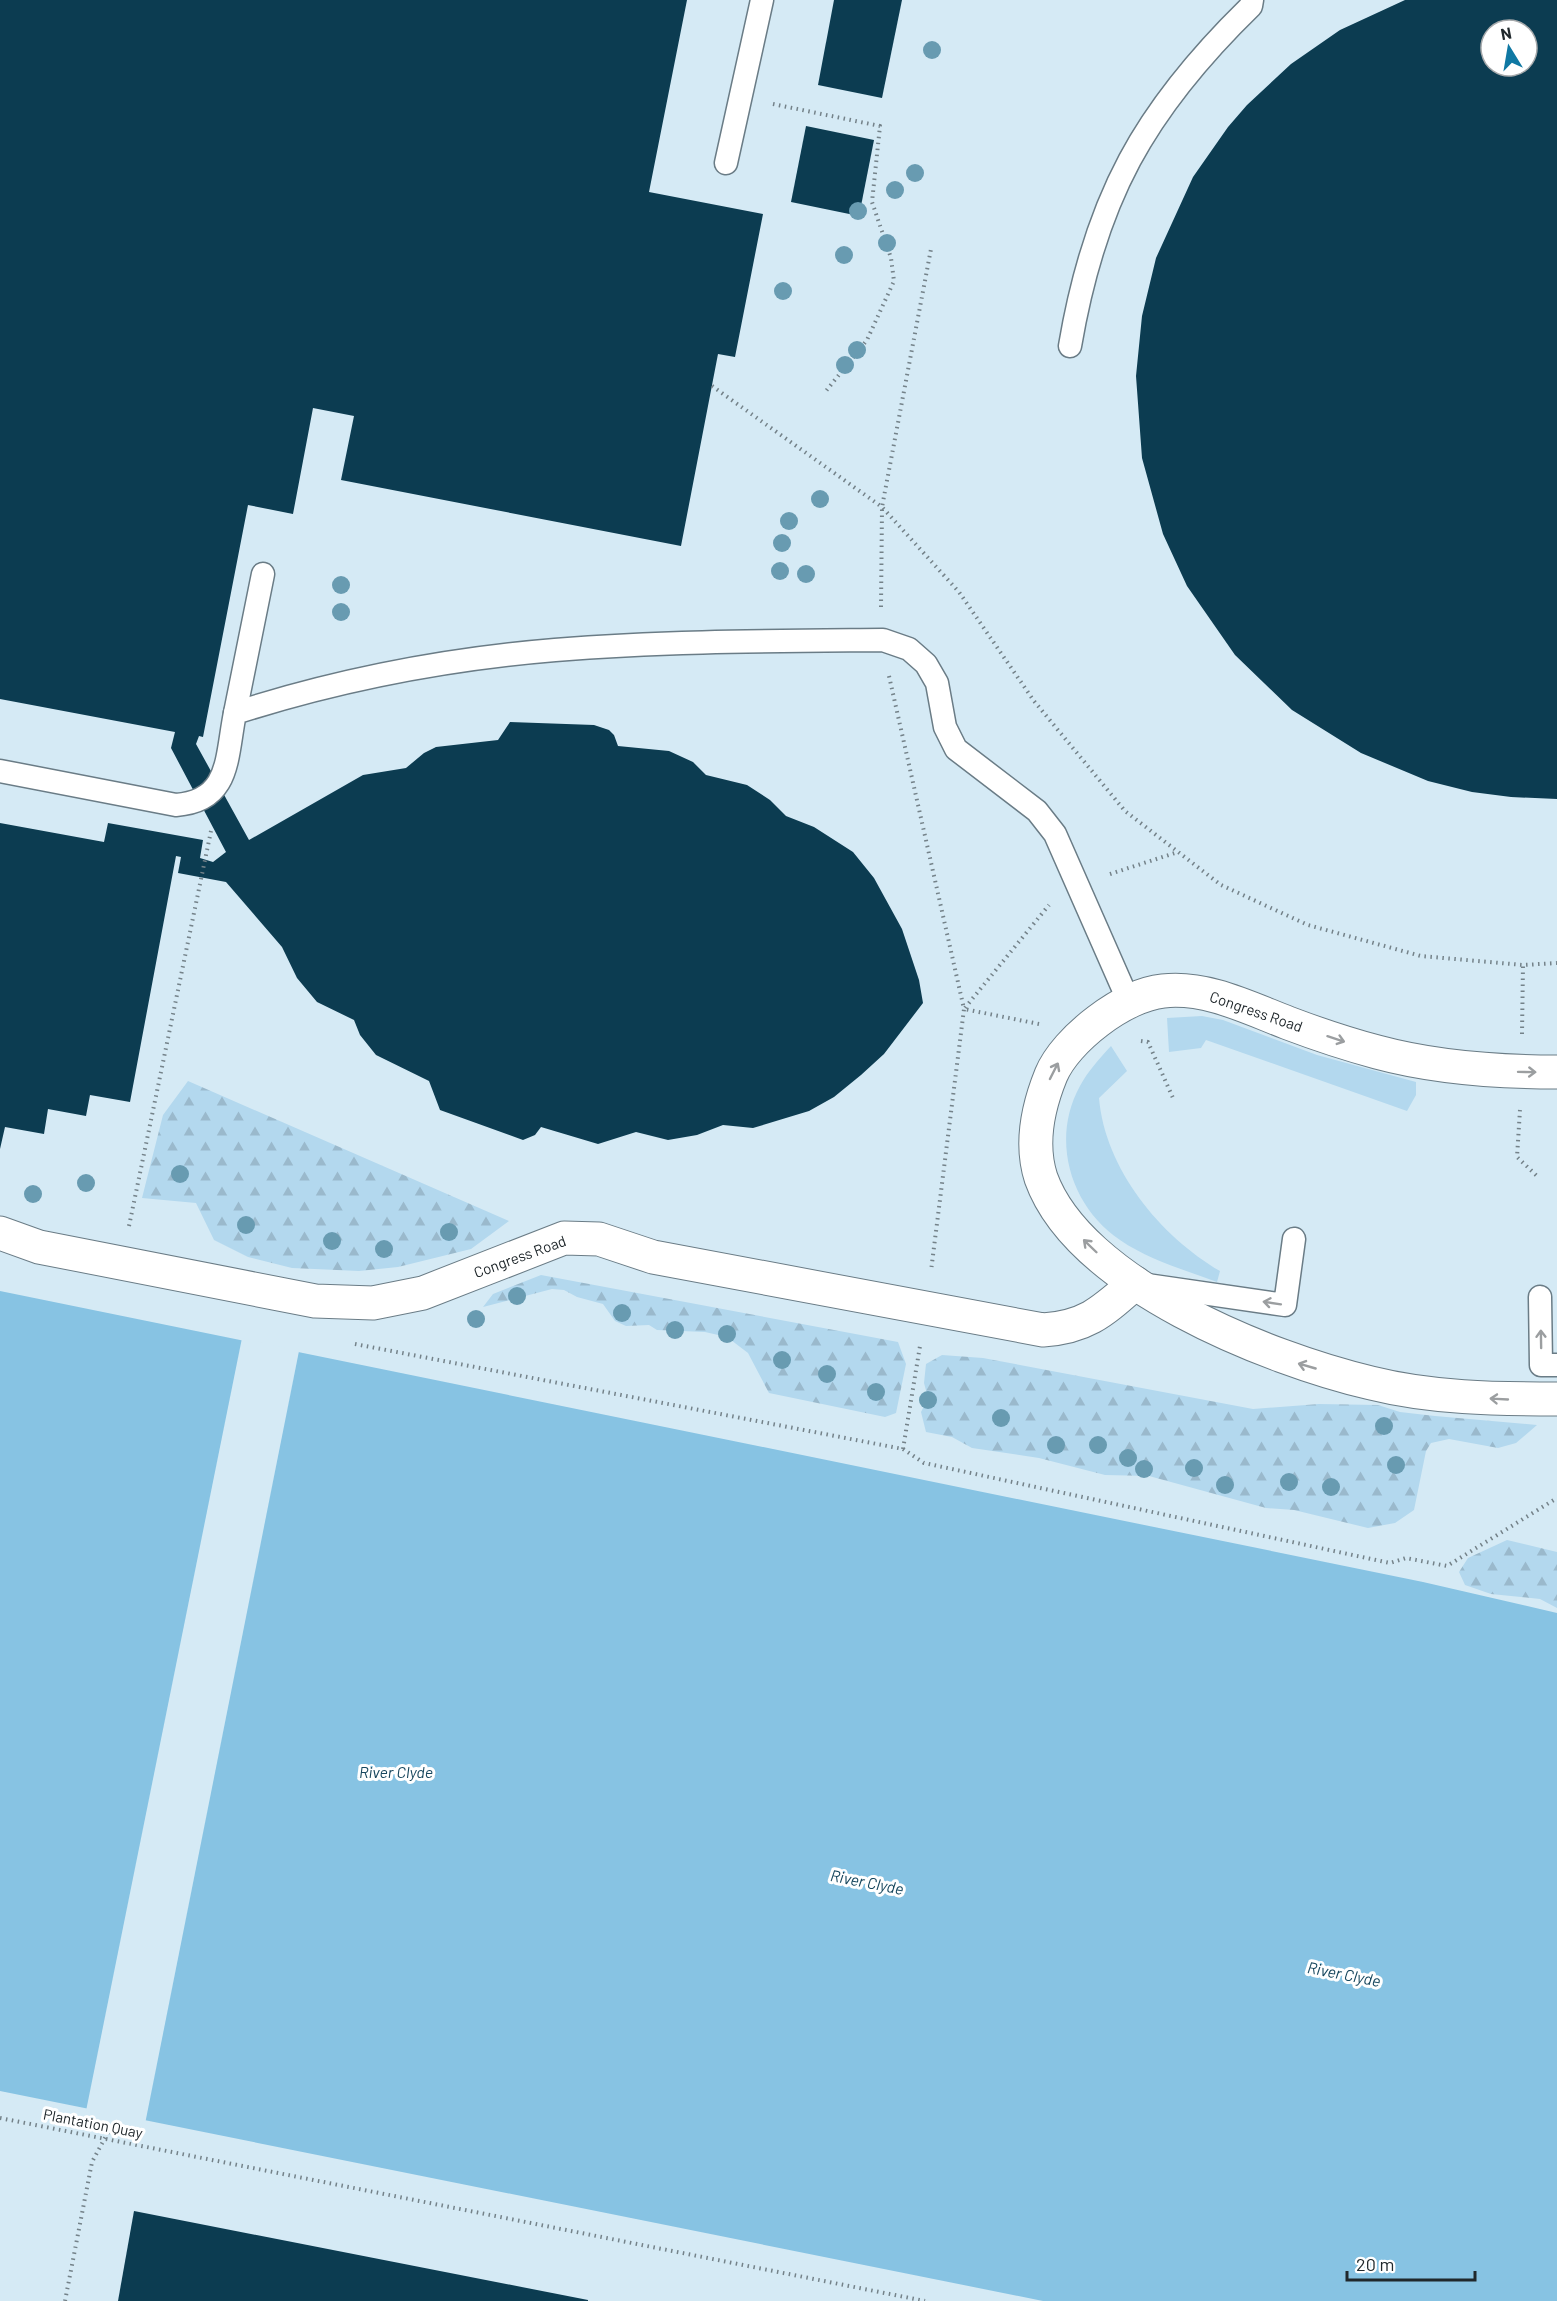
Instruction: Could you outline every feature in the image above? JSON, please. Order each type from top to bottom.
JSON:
[{"type":"street","name":"Congress Road","points":[[1557,1072],[1452,1068],[1379,1053],[1225,999],[1186,990],[1159,991],[1128,1002],[1084,1032],[1054,1068],[1044,1093],[1037,1123],[1036,1150],[1041,1176],[1052,1201],[1070,1227],[1095,1252],[1135,1283],[1195,1317],[1299,1364],[1374,1384],[1451,1396],[1557,1399]]},
{"type":"street","name":"Congress Road","points":[[0,1233],[14,1240],[39,1247],[315,1301],[373,1303],[423,1293],[564,1238],[599,1239],[653,1257],[1042,1330],[1059,1329],[1096,1317],[1135,1283]]},
{"type":"lane","points":[[726,163],[762,0]]},
{"type":"lane","points":[[1070,346],[1078,296],[1093,243],[1120,176],[1157,112],[1181,79],[1207,49],[1256,2]]},
{"type":"lane","points":[[0,771],[176,805],[189,804],[209,796],[216,789],[223,771],[263,574]]},
{"type":"lane","points":[[235,713],[319,688],[454,662],[555,650],[694,642],[883,640],[909,649],[926,664],[937,683],[945,727],[956,749],[1037,811],[1055,834],[1128,1002]]},
{"type":"lane","points":[[1135,1283],[1285,1305],[1294,1239]]},
{"type":"lane","points":[[1539,1297],[1541,1365],[1557,1365]]},
{"type":"path","points":[[740,98],[880,126],[872,202],[891,258],[894,281],[867,340],[826,391]]},
{"type":"path","points":[[903,1449],[926,1310],[964,1009],[886,664],[883,640],[882,507],[931,249]]},
{"type":"path","points":[[712,386],[882,507],[959,592],[1034,701],[1125,811],[1221,885],[1308,925],[1421,956],[1523,966],[1557,963]]},
{"type":"path","points":[[122,1263],[223,771]]},
{"type":"path","points":[[353,1344],[903,1449],[924,1463],[1390,1563],[1406,1558],[1447,1566],[1557,1498]]},
{"type":"path","name":"Plantation Quay","points":[[0,2118],[925,2301]]},
{"type":"path","points":[[65,2301],[92,2162],[112,2125]]},
{"type":"green space","points":[[1202,1016],[1223,1020],[1317,1055],[1416,1082],[1416,1095],[1407,1111],[1206,1040],[1201,1048],[1169,1052],[1167,1018]]},
{"type":"green space","points":[[1111,1046],[1127,1071],[1099,1098],[1103,1124],[1112,1150],[1124,1175],[1157,1220],[1198,1256],[1220,1271],[1217,1282],[1155,1259],[1120,1240],[1089,1210],[1078,1191],[1070,1171],[1067,1150],[1067,1128],[1071,1107],[1087,1075]]},
{"type":"green space","points":[[188,1081],[509,1221],[471,1249],[398,1267],[359,1271],[292,1268],[248,1257],[214,1240],[196,1203],[142,1198],[163,1115]]},
{"type":"green space","points":[[541,1275],[898,1342],[906,1364],[896,1413],[885,1417],[769,1393],[748,1353],[727,1337],[705,1332],[657,1330],[649,1325],[626,1326],[615,1321],[603,1304],[577,1297],[564,1290],[552,1289],[483,1307],[493,1294]]},
{"type":"green space","points":[[942,1355],[983,1358],[1253,1409],[1319,1404],[1378,1405],[1400,1412],[1537,1425],[1516,1443],[1498,1448],[1449,1439],[1431,1443],[1426,1451],[1414,1510],[1395,1523],[1368,1528],[1294,1510],[1266,1508],[1149,1476],[1105,1475],[1039,1458],[972,1448],[952,1437],[926,1432],[921,1412],[928,1398],[924,1383],[926,1364]]},
{"type":"green space","points":[[1507,1540],[1557,1552],[1557,1608],[1540,1599],[1491,1594],[1465,1585],[1459,1572],[1468,1558]]},
{"type":"water","name":"River Clyde","points":[[0,1291],[1423,1582],[1557,1613],[1557,2301],[1043,2301],[0,2091]]},
{"type":"pier","points":[[242,1338],[299,1351],[145,2124],[86,2111]]},
{"type":"building","points":[[0,0],[687,0],[649,192],[763,214],[735,357],[718,354],[681,546],[341,480],[354,416],[313,408],[293,514],[248,505],[203,737],[199,736],[196,744],[249,840],[363,775],[406,768],[424,753],[436,747],[498,740],[510,722],[594,725],[609,730],[614,735],[618,746],[669,751],[693,762],[706,775],[747,785],[770,800],[786,816],[814,827],[853,852],[874,878],[902,929],[919,980],[923,1003],[884,1054],[834,1097],[809,1111],[753,1128],[723,1125],[697,1135],[668,1140],[636,1132],[598,1144],[541,1127],[535,1135],[523,1140],[440,1110],[429,1081],[376,1055],[360,1035],[354,1020],[317,1002],[297,978],[282,947],[226,882],[178,873],[181,857],[176,856],[130,1102],[90,1095],[86,1116],[48,1109],[44,1134],[5,1127],[0,1149],[0,823],[104,842],[108,823],[203,840],[200,858],[213,862],[226,852],[171,748],[175,732],[0,699]]},
{"type":"building","points":[[834,0],[902,0],[882,98],[818,85]]},
{"type":"building","points":[[1405,0],[1557,0],[1557,799],[1472,792],[1428,781],[1361,753],[1292,710],[1235,655],[1187,586],[1163,534],[1142,458],[1136,376],[1142,316],[1156,258],[1193,177],[1228,127],[1247,105],[1291,64],[1340,30]]},
{"type":"building","points":[[806,126],[874,140],[859,216],[791,202]]},
{"type":"building","points":[[134,2211],[588,2300],[588,2301],[118,2301]]}]
